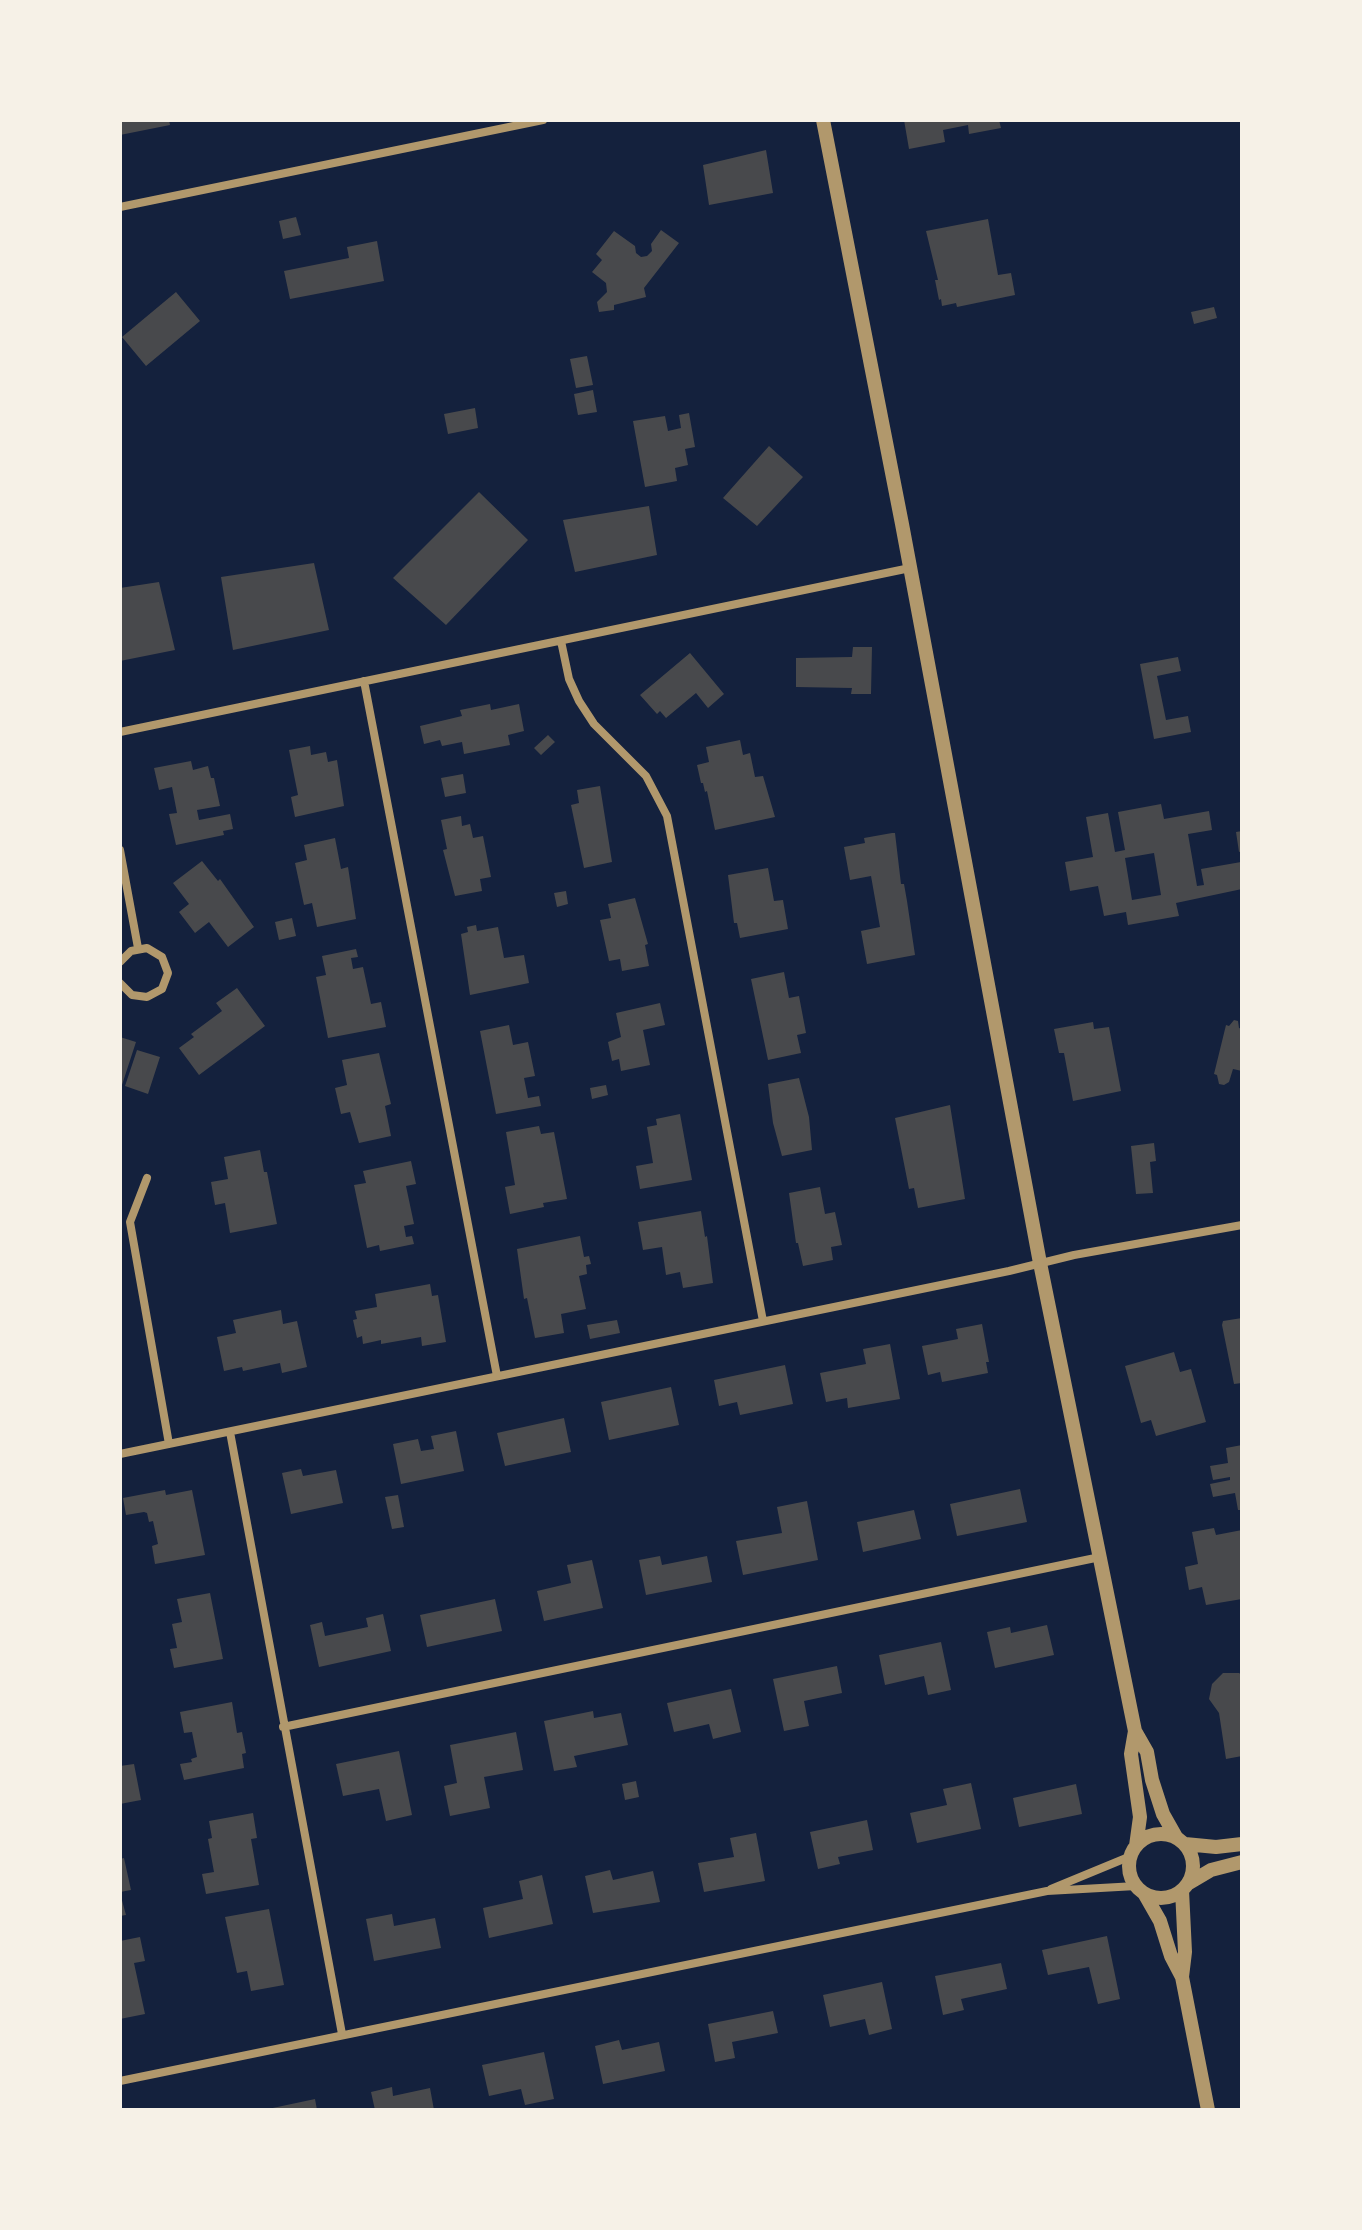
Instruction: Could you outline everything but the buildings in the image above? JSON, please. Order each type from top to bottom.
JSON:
[{"type":"street","points":[[120,207],[543,120]]},
{"type":"street","points":[[823,120],[1040,1263],[1135,1731],[1147,1752],[1163,1814],[1193,1864],[1185,1887],[1182,1977]]},
{"type":"street","points":[[120,732],[910,568]]},
{"type":"street","points":[[561,641],[569,679],[579,701],[594,724],[646,776],[667,816],[763,1321]]},
{"type":"street","points":[[364,681],[497,1376]]},
{"type":"street","points":[[120,850],[138,948]]},
{"type":"street","points":[[120,962],[138,948],[155,951],[162,957],[168,973],[156,994],[147,997],[132,995],[120,983]]},
{"type":"street","points":[[147,1178],[130,1222],[169,1444]]},
{"type":"street","points":[[120,1454],[1040,1263],[1242,1225]]},
{"type":"street","points":[[230,1432],[342,2034]]},
{"type":"street","points":[[283,1727],[1100,1557]]},
{"type":"street","points":[[1135,1731],[1131,1754],[1140,1817],[1129,1867],[1160,1921],[1171,1956],[1182,1977],[1208,2110]]},
{"type":"street","points":[[1047,1891],[1133,1851],[1144,1838],[1154,1834],[1216,1847],[1242,1844]]},
{"type":"street","points":[[120,2081],[1047,1891],[1140,1890],[1163,1898],[1211,1870],[1242,1862]]}]
